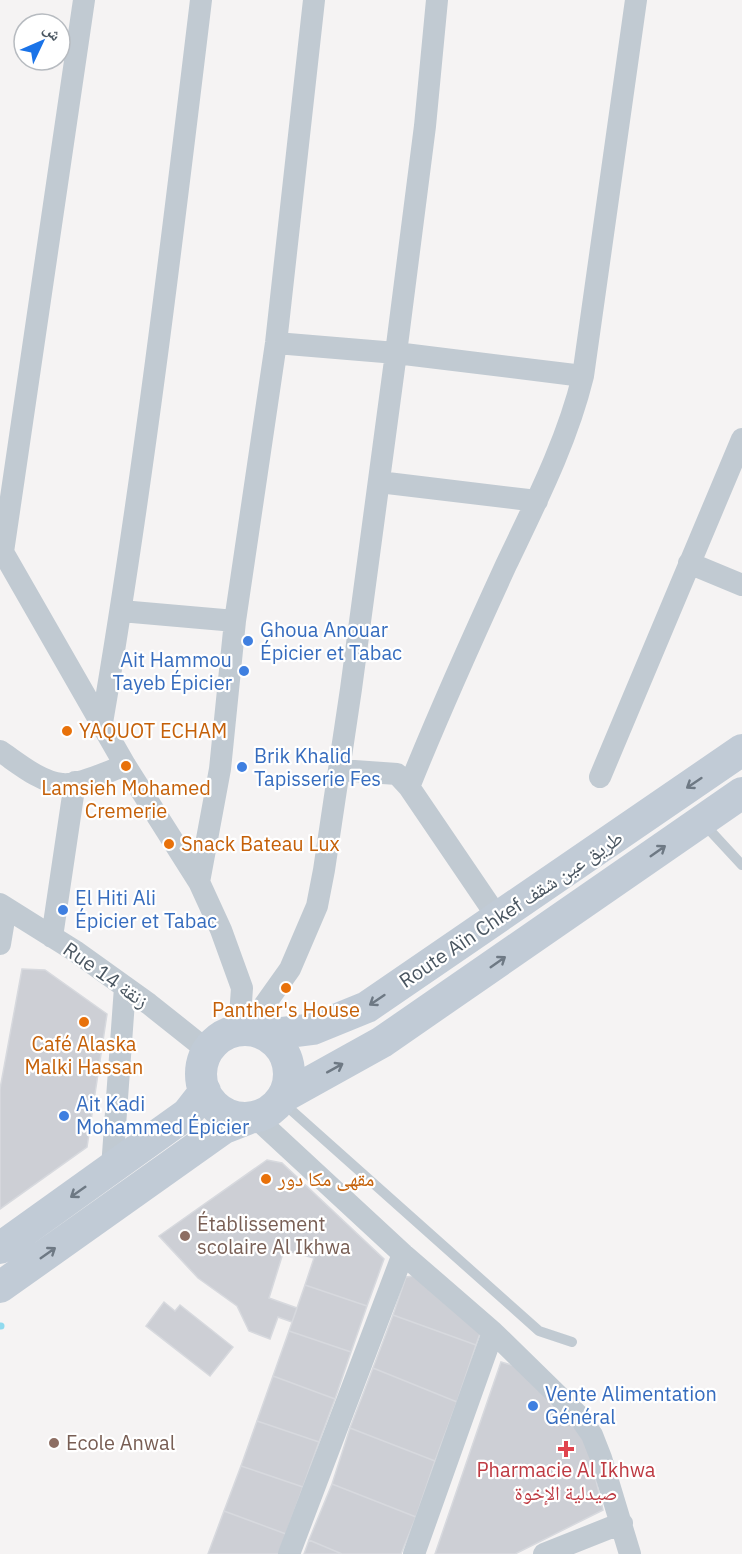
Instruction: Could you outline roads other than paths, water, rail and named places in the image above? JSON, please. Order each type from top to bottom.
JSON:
[{"type":"main road","name":"Route Aïn Chkef طريق عين شقف","points":[[251,1032],[314,1029],[367,1007],[742,750]]},
{"type":"main road","name":"Route Aïn Chkef طريق عين شقف","points":[[0,1287],[224,1128],[266,1108],[382,1042],[742,793]]},
{"type":"main road","points":[[251,1032],[278,1044],[285,1056],[290,1081],[266,1108],[232,1116],[218,1109],[209,1100],[202,1074],[204,1058],[213,1044],[225,1035],[251,1032]]},
{"type":"main road","points":[[0,1248],[187,1114],[205,1091]]},
{"type":"street","points":[[84,0],[1,550],[125,765],[199,882],[242,988],[251,1032]]},
{"type":"street","points":[[102,723],[121,611],[201,0]]},
{"type":"street","points":[[199,882],[220,769],[235,621],[276,343],[314,0]]},
{"type":"street","points":[[251,1032],[290,969],[317,906],[340,770],[379,482],[425,126],[437,0]]},
{"type":"street","points":[[410,786],[444,699],[537,501],[576,404],[583,376],[636,0]]},
{"type":"street","points":[[276,343],[396,353],[583,376]]},
{"type":"street","points":[[600,777],[742,439]]},
{"type":"street","points":[[379,482],[537,501]]},
{"type":"street","points":[[689,563],[742,585]]},
{"type":"street","points":[[0,579],[25,593]]},
{"type":"street","points":[[121,611],[235,621]]},
{"type":"street","points":[[0,751],[43,778],[63,784],[95,777],[125,765]]},
{"type":"street","points":[[340,770],[397,774],[410,786],[498,918]]},
{"type":"street","points":[[52,937],[75,782]]},
{"type":"street","points":[[0,944],[3,906]]},
{"type":"street","name":"Rue 14 زنقة","points":[[3,906],[126,987],[208,1051]]},
{"type":"street","points":[[112,1168],[126,987]]},
{"type":"street","points":[[266,1108],[403,1254],[493,1332],[578,1415],[592,1435],[611,1485],[630,1554]]},
{"type":"street","points":[[290,1554],[403,1254]]},
{"type":"street","points":[[414,1554],[493,1332]]},
{"type":"street","points":[[544,1554],[622,1523]]},
{"type":"lane","points":[[702,821],[742,865]]},
{"type":"lane","points":[[266,1108],[539,1331],[572,1342]]},
{"type":"place","name":"Ghoua Anouar Épicier et Tabac","points":[[248,641]]},
{"type":"place","name":"Ait Hammou Tayeb Épicier","points":[[244,671]]},
{"type":"place","name":"YAQUOT ECHAM","points":[[67,731]]},
{"type":"place","name":"Lamsieh Mohamed Cremerie","points":[[126,766]]},
{"type":"place","name":"Brik Khalid Tapisserie Fes","points":[[242,767]]},
{"type":"place","name":"Snack Bateau Lux","points":[[169,844]]},
{"type":"place","name":"El Hiti Ali Épicier et Tabac","points":[[63,910]]},
{"type":"place","name":"Panther's House","points":[[286,988]]},
{"type":"place","name":"Café Alaska Malki Hassan","points":[[84,1022]]},
{"type":"place","name":"Ait Kadi Mohammed Épicier","points":[[64,1116]]},
{"type":"place","name":"مقهى مكا دور","points":[[266,1179]]},
{"type":"place","name":"Établissement scolaire Al Ikhwa","points":[[185,1236]]},
{"type":"place","name":"Vente Alimentation Général","points":[[533,1406]]},
{"type":"place","name":"Ecole Anwal","points":[[54,1443]]},
{"type":"place","name":"Pharmacie Al Ikhwa صيدلية الإخوة","points":[[566,1449]]}]
